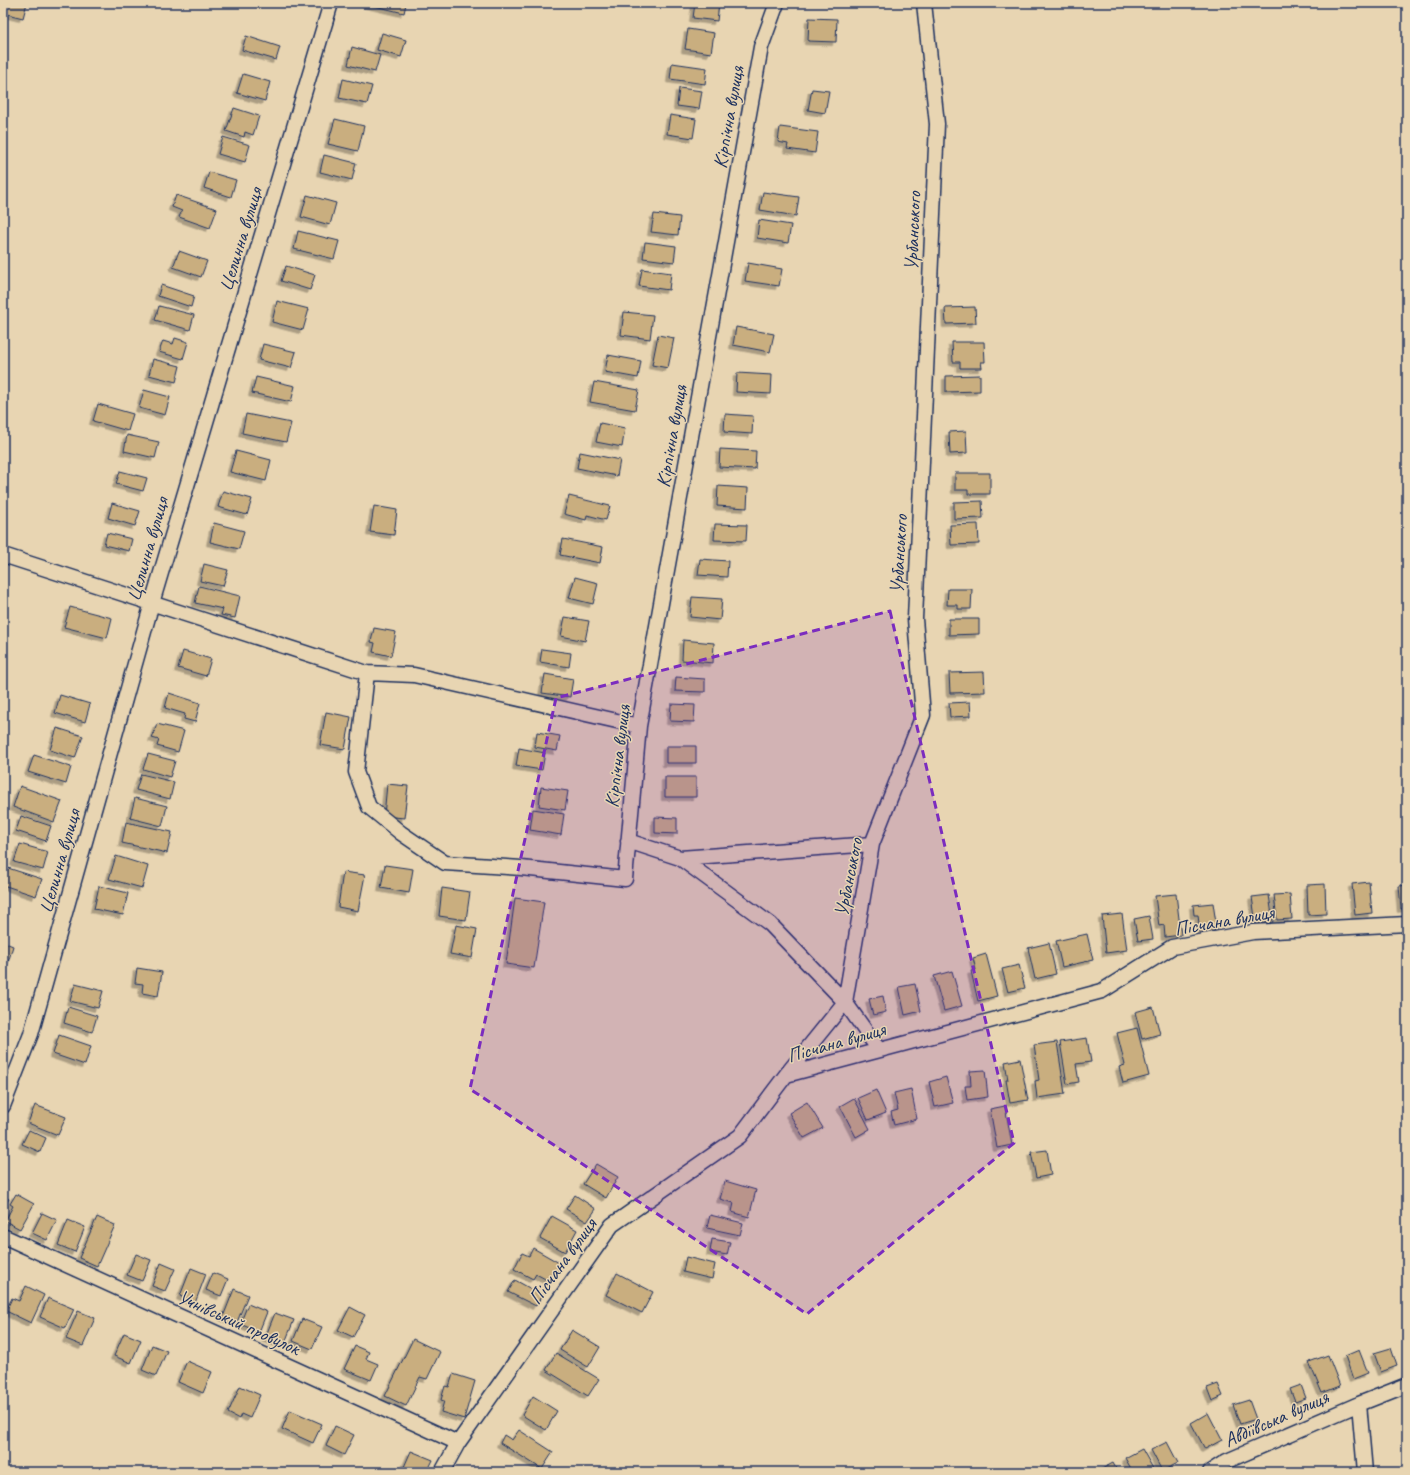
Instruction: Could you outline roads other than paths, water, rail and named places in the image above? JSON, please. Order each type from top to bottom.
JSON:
[{"type":"street","name":"Целинна вулиця","points":[[3,1106],[31,1034],[152,603],[331,3]]},
{"type":"street","name":"Кiрпiчна вулиця","points":[[367,673],[356,772],[369,807],[401,833],[445,863],[520,868],[624,879],[639,726],[761,47],[777,3]]},
{"type":"street","name":"Урбанського","points":[[786,1075],[844,1002],[872,844],[923,715],[915,619],[937,124],[924,3]]},
{"type":"street","points":[[3,555],[367,673],[414,676],[639,726]]},
{"type":"street","points":[[628,841],[680,858],[770,924],[844,1002],[879,1050]]},
{"type":"street","points":[[680,858],[872,844]]},
{"type":"street","name":"Пiсчана вулиця","points":[[442,1472],[458,1443],[612,1225],[740,1136],[786,1075],[1102,991],[1172,947],[1253,932],[1407,924]]},
{"type":"street","name":"Учнівський провулок","points":[[3,1236],[458,1443]]},
{"type":"street","name":"Авдіївська вулиця","points":[[1210,1472],[1227,1461],[1359,1404],[1407,1386]]},
{"type":"street","name":"Авдіївська вулиця","points":[[1359,1404],[1365,1472]]}]
